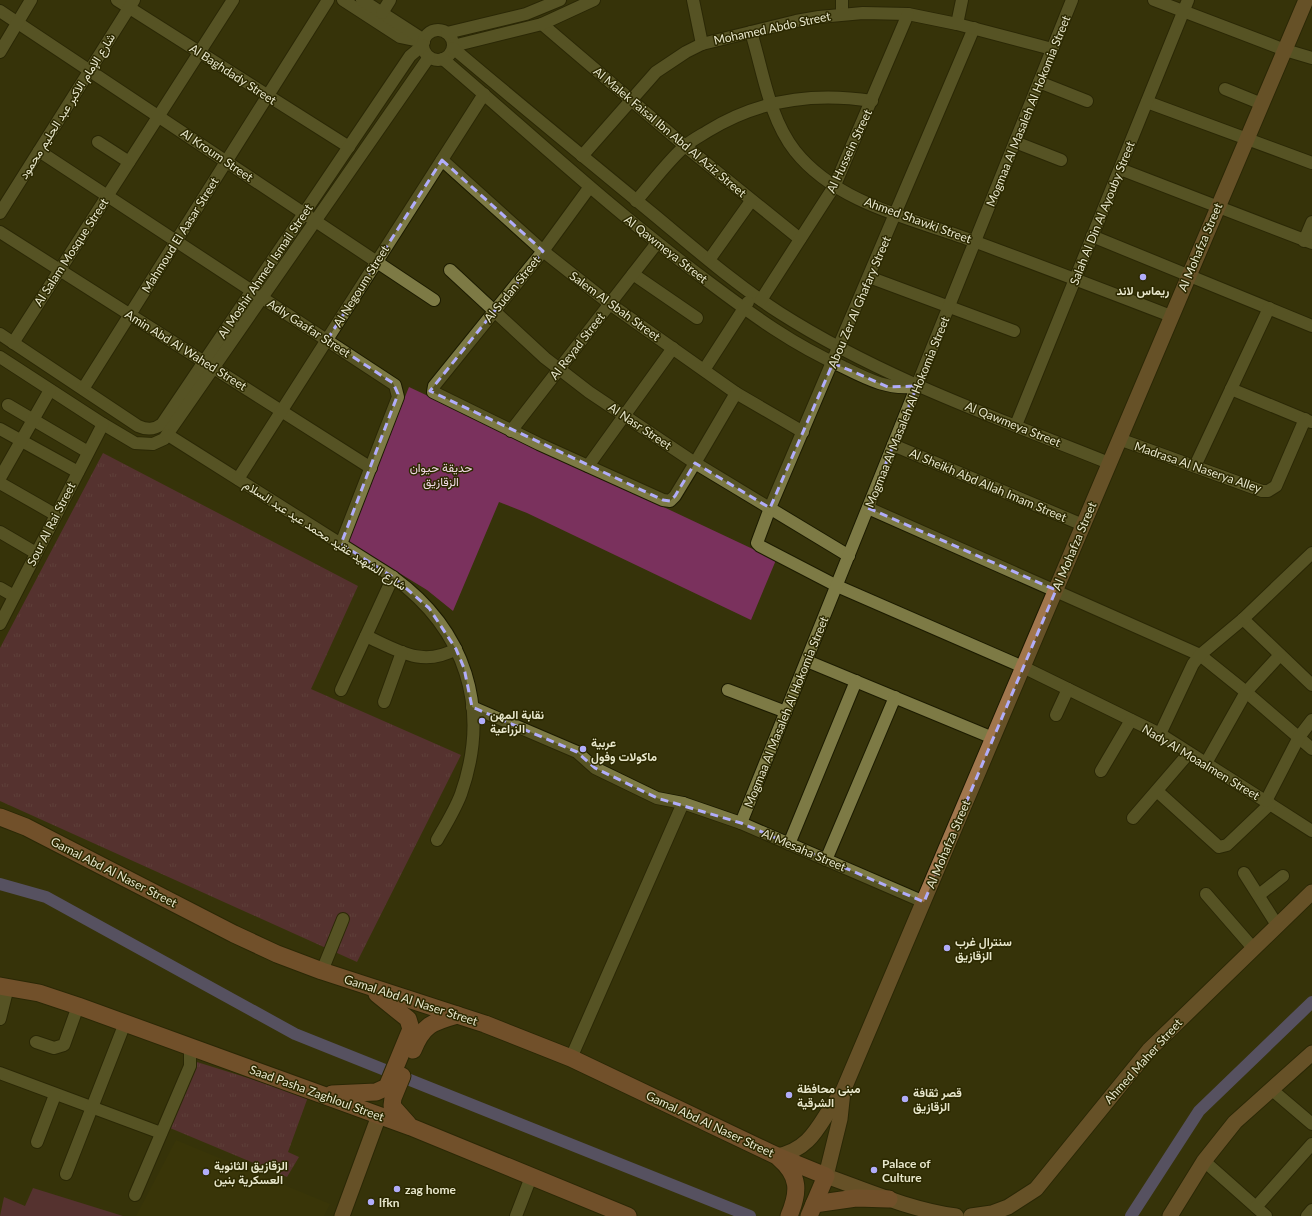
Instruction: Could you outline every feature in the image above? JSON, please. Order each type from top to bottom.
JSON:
[{"type":"highway","name":"Gamal Abd Al Naser Street","points":[[0,817],[26,827],[234,934],[322,971],[514,1035],[571,1058],[777,1156],[826,1176]]},
{"type":"highway","name":"Saad Pasha Zaghloul Street","points":[[4,986],[39,993],[78,1006],[190,1048],[411,1127],[628,1216]]},
{"type":"highway","points":[[369,987],[408,1019],[415,1031]]},
{"type":"highway","points":[[411,1127],[392,1106],[391,1090],[415,1031],[456,1015]]},
{"type":"highway","points":[[321,1094],[391,1090]]},
{"type":"highway","points":[[777,1156],[792,1175],[796,1189],[797,1199],[789,1216]]},
{"type":"highway","points":[[812,1209],[826,1176]]},
{"type":"highway","points":[[812,1209],[856,1198],[888,1199]]},
{"type":"main road","name":"Al Mohafza Street","points":[[777,1156],[796,1150],[804,1145],[812,1137],[827,1112],[843,1091],[1217,206],[1306,0]]},
{"type":"main road","name":"Ahmed Maher Street","points":[[971,1216],[992,1213],[1008,1207],[1036,1189],[1149,1050],[1312,892]]},
{"type":"main road","points":[[1170,1216],[1204,1161],[1235,1122],[1312,1053]]},
{"type":"main road","name":"Al Mohafza Street","points":[[826,1176],[840,1119],[843,1091]]},
{"type":"main road","points":[[342,1216],[378,1121],[377,1117],[370,1112]]},
{"type":"main road","points":[[826,1176],[888,1199],[943,1214],[956,1216]]},
{"type":"street","points":[[0,52],[31,0]]},
{"type":"street","name":"Al Baghdady Street","points":[[117,0],[132,4],[200,52],[349,147]]},
{"type":"street","name":"Al Salam Mosque Street","points":[[14,343],[233,0]]},
{"type":"street","name":"Mahmoud El Aasar Street","points":[[83,389],[328,0]]},
{"type":"street","points":[[343,0],[400,37],[424,42]]},
{"type":"street","points":[[362,0],[424,42],[426,53],[429,57],[438,60],[443,59],[449,55],[453,47],[452,38],[447,33],[439,30],[432,31],[424,42]]},
{"type":"street","points":[[382,13],[390,0]]},
{"type":"street","points":[[447,33],[526,14],[544,3],[560,0]]},
{"type":"street","points":[[453,47],[542,24],[594,0]]},
{"type":"street","points":[[693,0],[702,44]]},
{"type":"street","points":[[842,0],[842,14]]},
{"type":"street","points":[[957,24],[962,0]]},
{"type":"street","name":"Mogmaa Al Masaleh Al Hokomia Street","points":[[742,823],[1072,0]]},
{"type":"street","points":[[1154,0],[1285,50],[1312,58]]},
{"type":"street","name":"Salah Al Din Al Ayouby Street","points":[[1016,425],[1188,0]]},
{"type":"street","name":"شارع الإمام الاكبر عبد الحليم محمود","points":[[0,213],[132,4]]},
{"type":"street","name":"Al Kroum Street","points":[[0,11],[434,300]]},
{"type":"street","name":"Mohamed Abdo Street","points":[[582,156],[656,72],[681,55],[702,44],[796,21],[842,14],[908,14],[974,28],[1052,49]]},
{"type":"street","name":"Al Hussein Street","points":[[704,370],[743,308],[757,297],[800,239],[835,185],[908,14]]},
{"type":"street","name":"Al Malek Faisal Ibn Abd Al Aziz Street","points":[[542,24],[632,99],[685,146],[751,201],[800,239]]},
{"type":"street","name":"Abou Zer Al Ghafary Street","points":[[837,586],[758,545],[758,538],[974,28]]},
{"type":"street","name":"Ahmed Shawki Street","points":[[751,32],[777,120],[795,151],[807,164],[835,185],[854,197],[896,214],[975,241],[1171,316]]},
{"type":"street","name":"Al Moshir Ahmed Ismail Street","points":[[0,357],[102,424],[130,440],[141,445],[153,444],[168,435],[252,291],[410,56],[424,42]]},
{"type":"street","name":"Al Qawmeya Street","points":[[453,47],[636,201],[757,297],[840,347],[917,386],[1109,463]]},
{"type":"street","name":"Al Moshir Ahmed Ismail Street","points":[[0,334],[138,426],[153,429],[162,424],[263,298],[429,57]]},
{"type":"street","name":"Al Qawmeya Street","points":[[443,59],[589,188],[657,243],[743,308],[783,336],[833,363],[888,387],[908,388],[917,386]]},
{"type":"street","points":[[1039,82],[1087,101]]},
{"type":"street","points":[[1225,90],[1262,104]]},
{"type":"street","name":"Al Negoum Street","points":[[238,479],[484,94]]},
{"type":"street","points":[[636,201],[685,146],[734,116],[772,103],[791,99],[832,97],[872,101]]},
{"type":"street","points":[[1147,102],[1312,164]]},
{"type":"street","points":[[98,142],[130,162]]},
{"type":"street","points":[[1015,142],[1061,160]]},
{"type":"street","name":"Adly Gaafar Street","points":[[39,151],[393,383],[397,388],[398,397],[341,544]]},
{"type":"street","name":"Salem Al Sbah Street","points":[[442,160],[543,251],[610,304],[736,393],[803,432]]},
{"type":"street","points":[[1120,169],[1308,242],[1312,222]]},
{"type":"street","name":"Al Sudan Street","points":[[511,431],[435,394],[433,389],[543,251],[589,188]]},
{"type":"street","points":[[709,260],[751,201]]},
{"type":"street","name":"Amin Abd Al Wahed Street","points":[[0,232],[371,468]]},
{"type":"street","points":[[1092,236],[1312,326]]},
{"type":"street","name":"Al Reyad Street","points":[[511,431],[657,243]]},
{"type":"street","name":"Al Nasr Street","points":[[450,270],[559,370],[695,463],[849,556]]},
{"type":"street","points":[[633,274],[697,318]]},
{"type":"street","points":[[869,277],[1014,331]]},
{"type":"street","points":[[1195,466],[1269,308]]},
{"type":"street","points":[[588,466],[673,348]]},
{"type":"street","points":[[1231,389],[1309,421]]},
{"type":"street","points":[[0,478],[50,390]]},
{"type":"street","points":[[511,431],[663,500],[670,501],[675,496],[736,393]]},
{"type":"street","points":[[3,408],[33,420],[88,452]]},
{"type":"street","name":"Madrasa Al Naserya Alley","points":[[1119,439],[1262,491],[1271,490],[1276,486],[1309,421]]},
{"type":"street","name":"Sour Al Rai Street","points":[[0,624],[102,424]]},
{"type":"street","points":[[0,429],[78,472]]},
{"type":"street","name":"شارع الشهيد عقيد محمد عيد عبد السلام","points":[[168,435],[393,577],[418,596],[440,621],[456,649],[464,668],[472,707],[473,737],[469,767],[460,796],[437,840]]},
{"type":"street","name":"Al Sheikh Abd Allah Imam Street","points":[[893,445],[1083,525]]},
{"type":"street","points":[[0,483],[56,515]]},
{"type":"street","points":[[868,508],[1200,655],[1246,692],[1312,749]]},
{"type":"street","points":[[0,532],[36,553]]},
{"type":"street","points":[[1160,734],[1193,664],[1200,655],[1243,619],[1312,553]]},
{"type":"street","points":[[342,690],[393,577]]},
{"type":"street","name":"Nady Al Moaalmen Street","points":[[837,586],[1023,667],[1160,734],[1312,831]]},
{"type":"street","points":[[0,588],[14,596]]},
{"type":"street","points":[[1243,619],[1312,685]]},
{"type":"street","points":[[366,636],[414,657],[431,658],[456,649]]},
{"type":"street","points":[[384,702],[402,652]]},
{"type":"street","points":[[1206,763],[1246,692],[1280,655]]},
{"type":"street","points":[[807,661],[993,738]]},
{"type":"street","points":[[789,844],[856,682]]},
{"type":"street","points":[[1056,715],[1068,689]]},
{"type":"street","points":[[728,690],[786,712]]},
{"type":"street","points":[[826,860],[894,697]]},
{"type":"street","name":"Al Mesaha Street","points":[[472,707],[577,752],[595,768],[657,798],[683,803],[742,823],[924,902]]},
{"type":"street","points":[[1101,771],[1131,720]]},
{"type":"street","points":[[1157,791],[1214,845],[1219,847],[1227,845],[1268,803],[1299,737],[1312,720]]},
{"type":"street","points":[[1134,818],[1189,753]]},
{"type":"street","points":[[571,1058],[683,803]]},
{"type":"street","points":[[1244,873],[1277,925]]},
{"type":"street","points":[[1258,895],[1283,876]]},
{"type":"street","points":[[1206,894],[1253,948]]},
{"type":"street","points":[[322,971],[343,919]]},
{"type":"street","points":[[0,1019],[4,986]]},
{"type":"street","points":[[36,1042],[54,1048],[64,1045],[78,1006]]},
{"type":"street","points":[[66,1174],[125,1023]]},
{"type":"street","points":[[135,1195],[190,1066],[190,1048]]},
{"type":"street","points":[[0,1073],[162,1133]]},
{"type":"street","points":[[1271,1089],[1312,1124]]},
{"type":"street","points":[[37,1142],[55,1094]]},
{"type":"street","points":[[1256,1207],[1312,1144]]},
{"type":"street","points":[[1204,1161],[1266,1216]]},
{"type":"street","points":[[516,1216],[531,1177]]},
{"type":"street","points":[[1307,1216],[1312,1210]]},
{"type":"highlighted area","points":[[442,160],[543,251],[430,391],[663,500],[670,501],[675,496],[695,463],[770,508],[833,363],[888,387],[917,386],[868,508],[1056,590],[924,902],[741,823],[657,798],[595,768],[577,752],[472,707],[464,668],[456,649],[429,608],[393,577],[341,544],[398,394],[393,383],[327,340]]},
{"type":"shaded area","name":"الزقازيق الثانوية العسكرية بنين","points":[[176,1140],[330,1204],[324,1216],[136,1216]]},
{"type":"green space","name":"حديقة حيوان الزقازيق","points":[[409,387],[776,560],[751,620],[527,513],[499,502],[453,611],[427,590],[347,541]]},
{"type":"green space","points":[[103,453],[358,586],[311,689],[461,755],[357,962],[0,801],[0,648]]},
{"type":"green space","points":[[197,1062],[308,1097],[288,1152],[299,1157],[287,1177],[170,1128]]},
{"type":"green space","points":[[33,1188],[123,1216],[0,1216],[4,1197],[25,1206]]},
{"type":"waterway","points":[[0,884],[46,897],[295,1034],[750,1216]]},
{"type":"waterway","points":[[1131,1216],[1199,1111],[1312,1002]]},
{"type":"place","name":"ريماس لاند","points":[[1143,277]]},
{"type":"place","name":"نقابة المهن الزراعية","points":[[482,721]]},
{"type":"place","name":"عربية ماكولات وفول","points":[[583,749]]},
{"type":"place","name":"سنترال غرب الزقازيق","points":[[947,948]]},
{"type":"place","name":"مبنى محافظة الشرقية","points":[[789,1095]]},
{"type":"place","name":"قصر ثقافة الزقازيق","points":[[905,1099]]},
{"type":"place","name":"Palace of Culture","points":[[874,1170]]},
{"type":"place","name":"الزقازيق الثانوية العسكرية بنين","points":[[206,1172]]},
{"type":"place","name":"zag home","points":[[397,1189]]},
{"type":"place","name":"lfkn","points":[[371,1202]]}]
